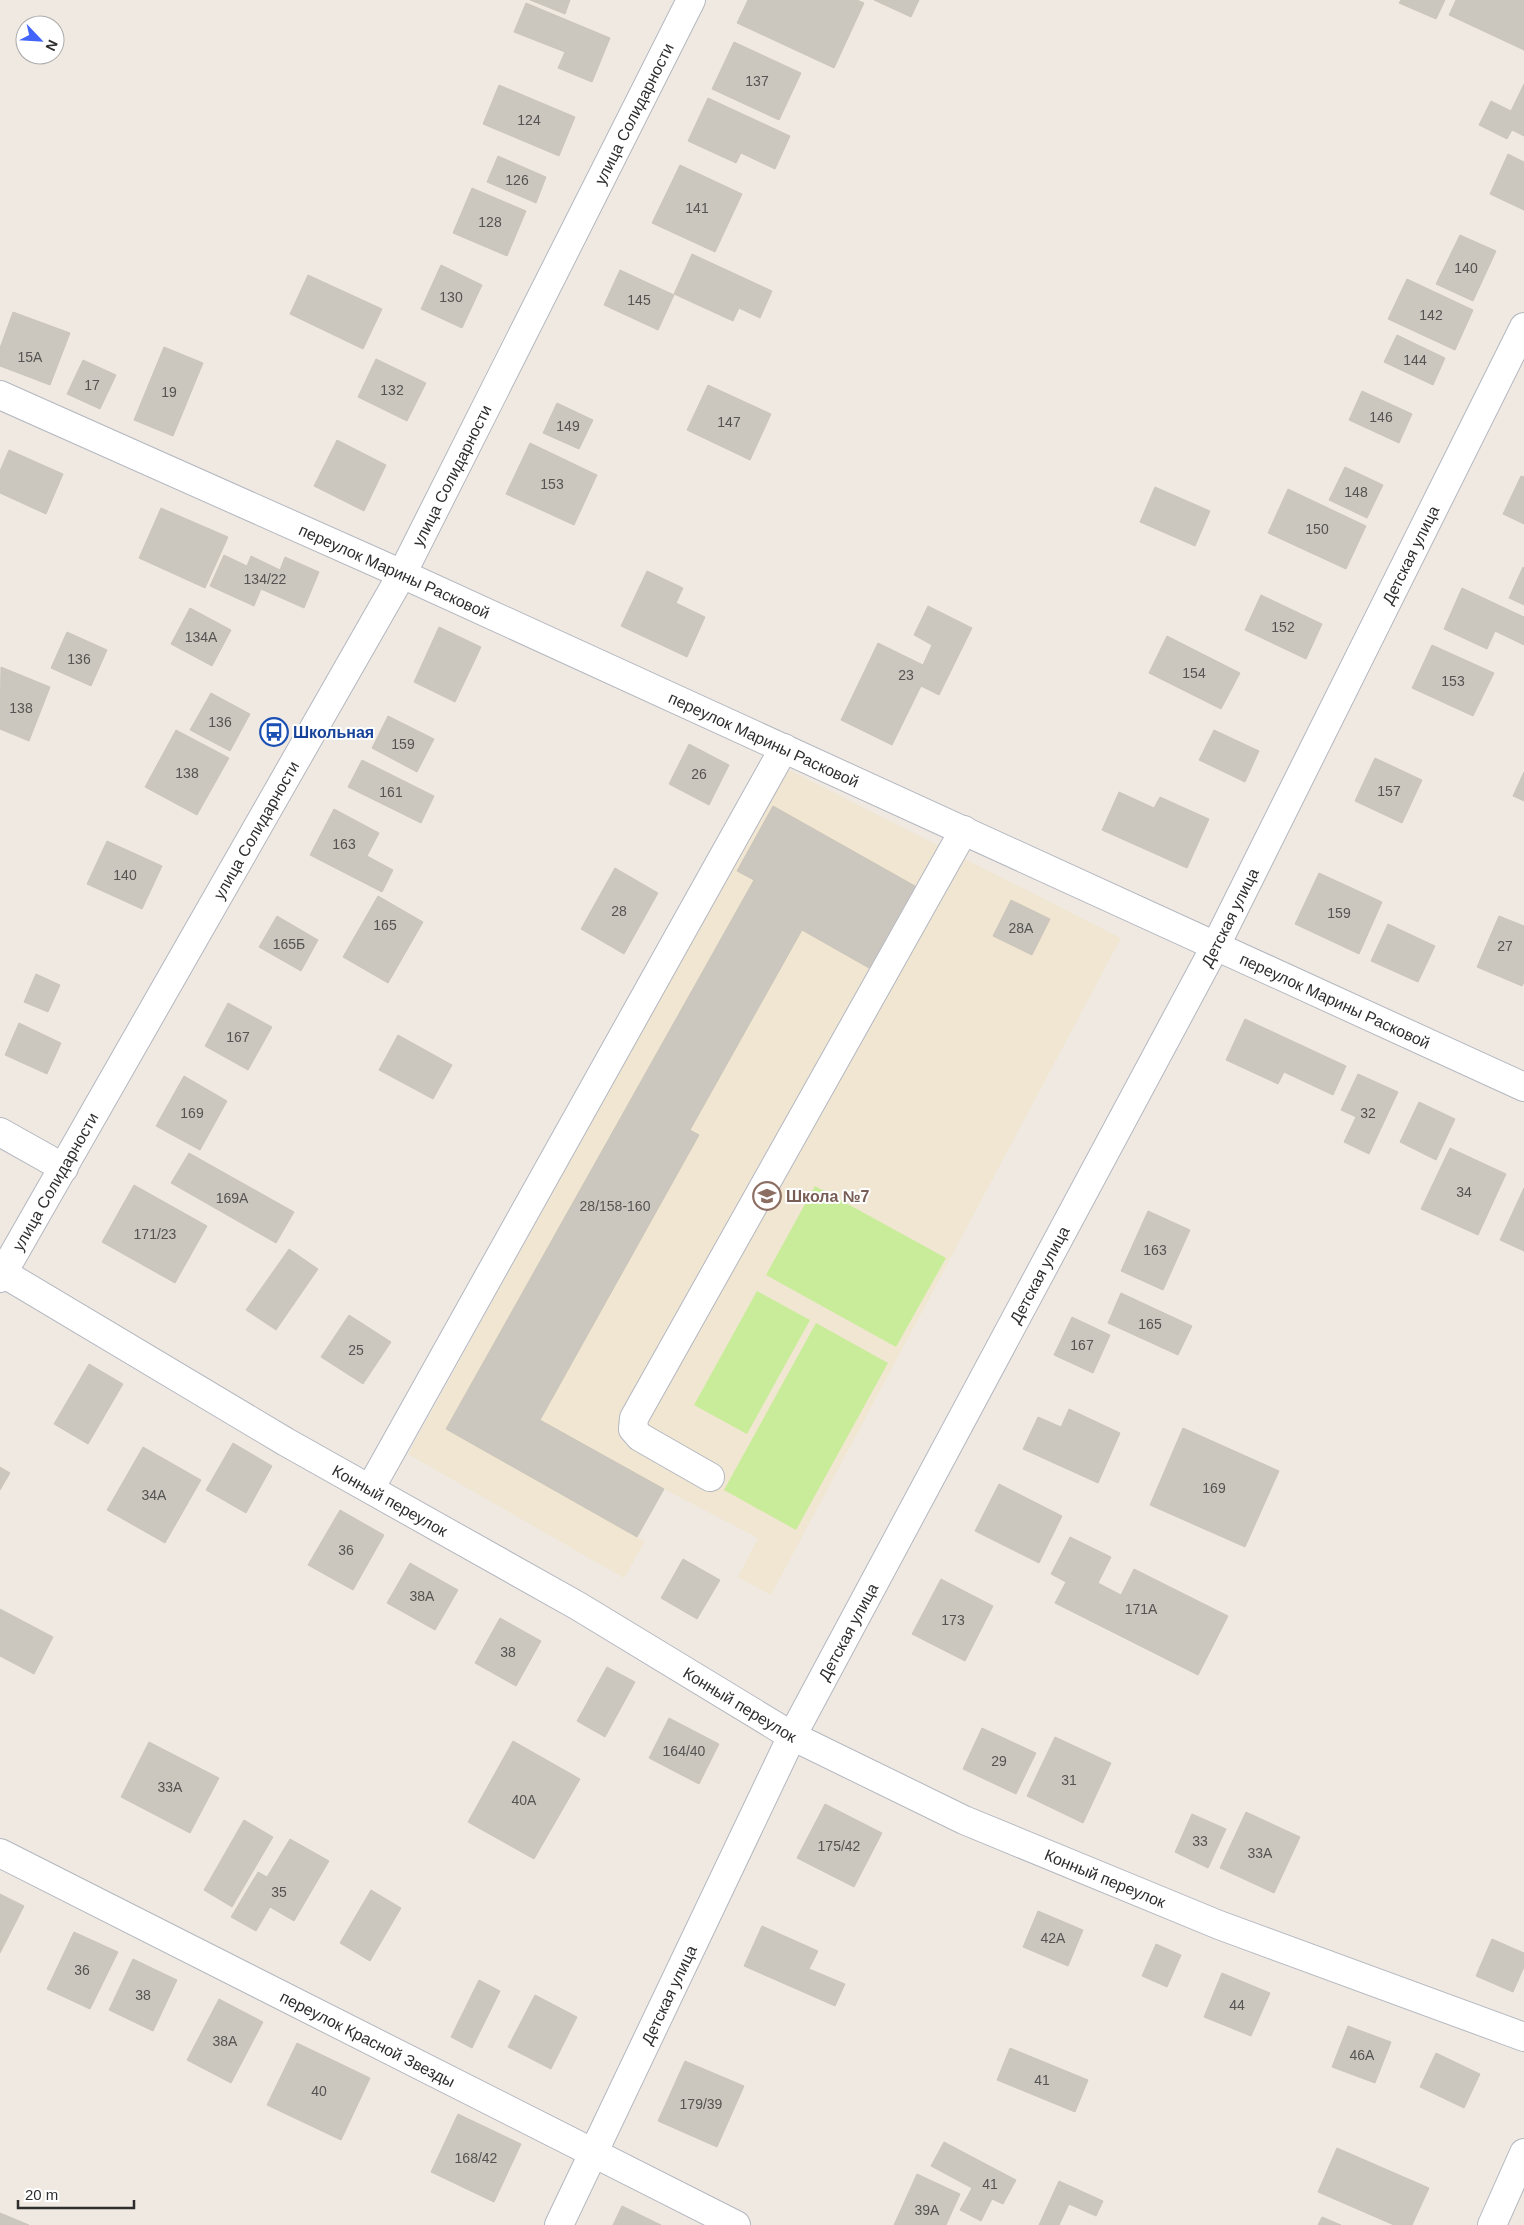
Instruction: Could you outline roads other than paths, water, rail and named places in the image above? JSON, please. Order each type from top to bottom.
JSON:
[{"type":"street","name":"улица Солидарности","points":[[2,1276],[402,574],[691,0]]},
{"type":"street","name":"Детская улица","points":[[559,2225],[792,1736],[1216,945],[1524,327]]},
{"type":"street","name":"переулок Марины Расковой","points":[[0,395],[402,574],[1524,1087]]},
{"type":"street","points":[[370,1489],[784,748]]},
{"type":"street","points":[[710,1478],[640,1437],[633,1429],[634,1418],[964,830]]},
{"type":"street","points":[[0,1132],[64,1168]]},
{"type":"street","name":"Конный переулок","points":[[2,1276],[286,1442],[578,1606],[792,1736],[964,1820],[1219,1925],[1524,2037]]},
{"type":"street","name":"переулок Красной Звезды","points":[[0,1853],[736,2225]]},
{"type":"street","points":[[1492,2225],[1524,2153]]},
{"type":"place","name":"Школьная","points":[[274,732]]},
{"type":"place","name":"Школа №7","points":[[767,1196]]}]
